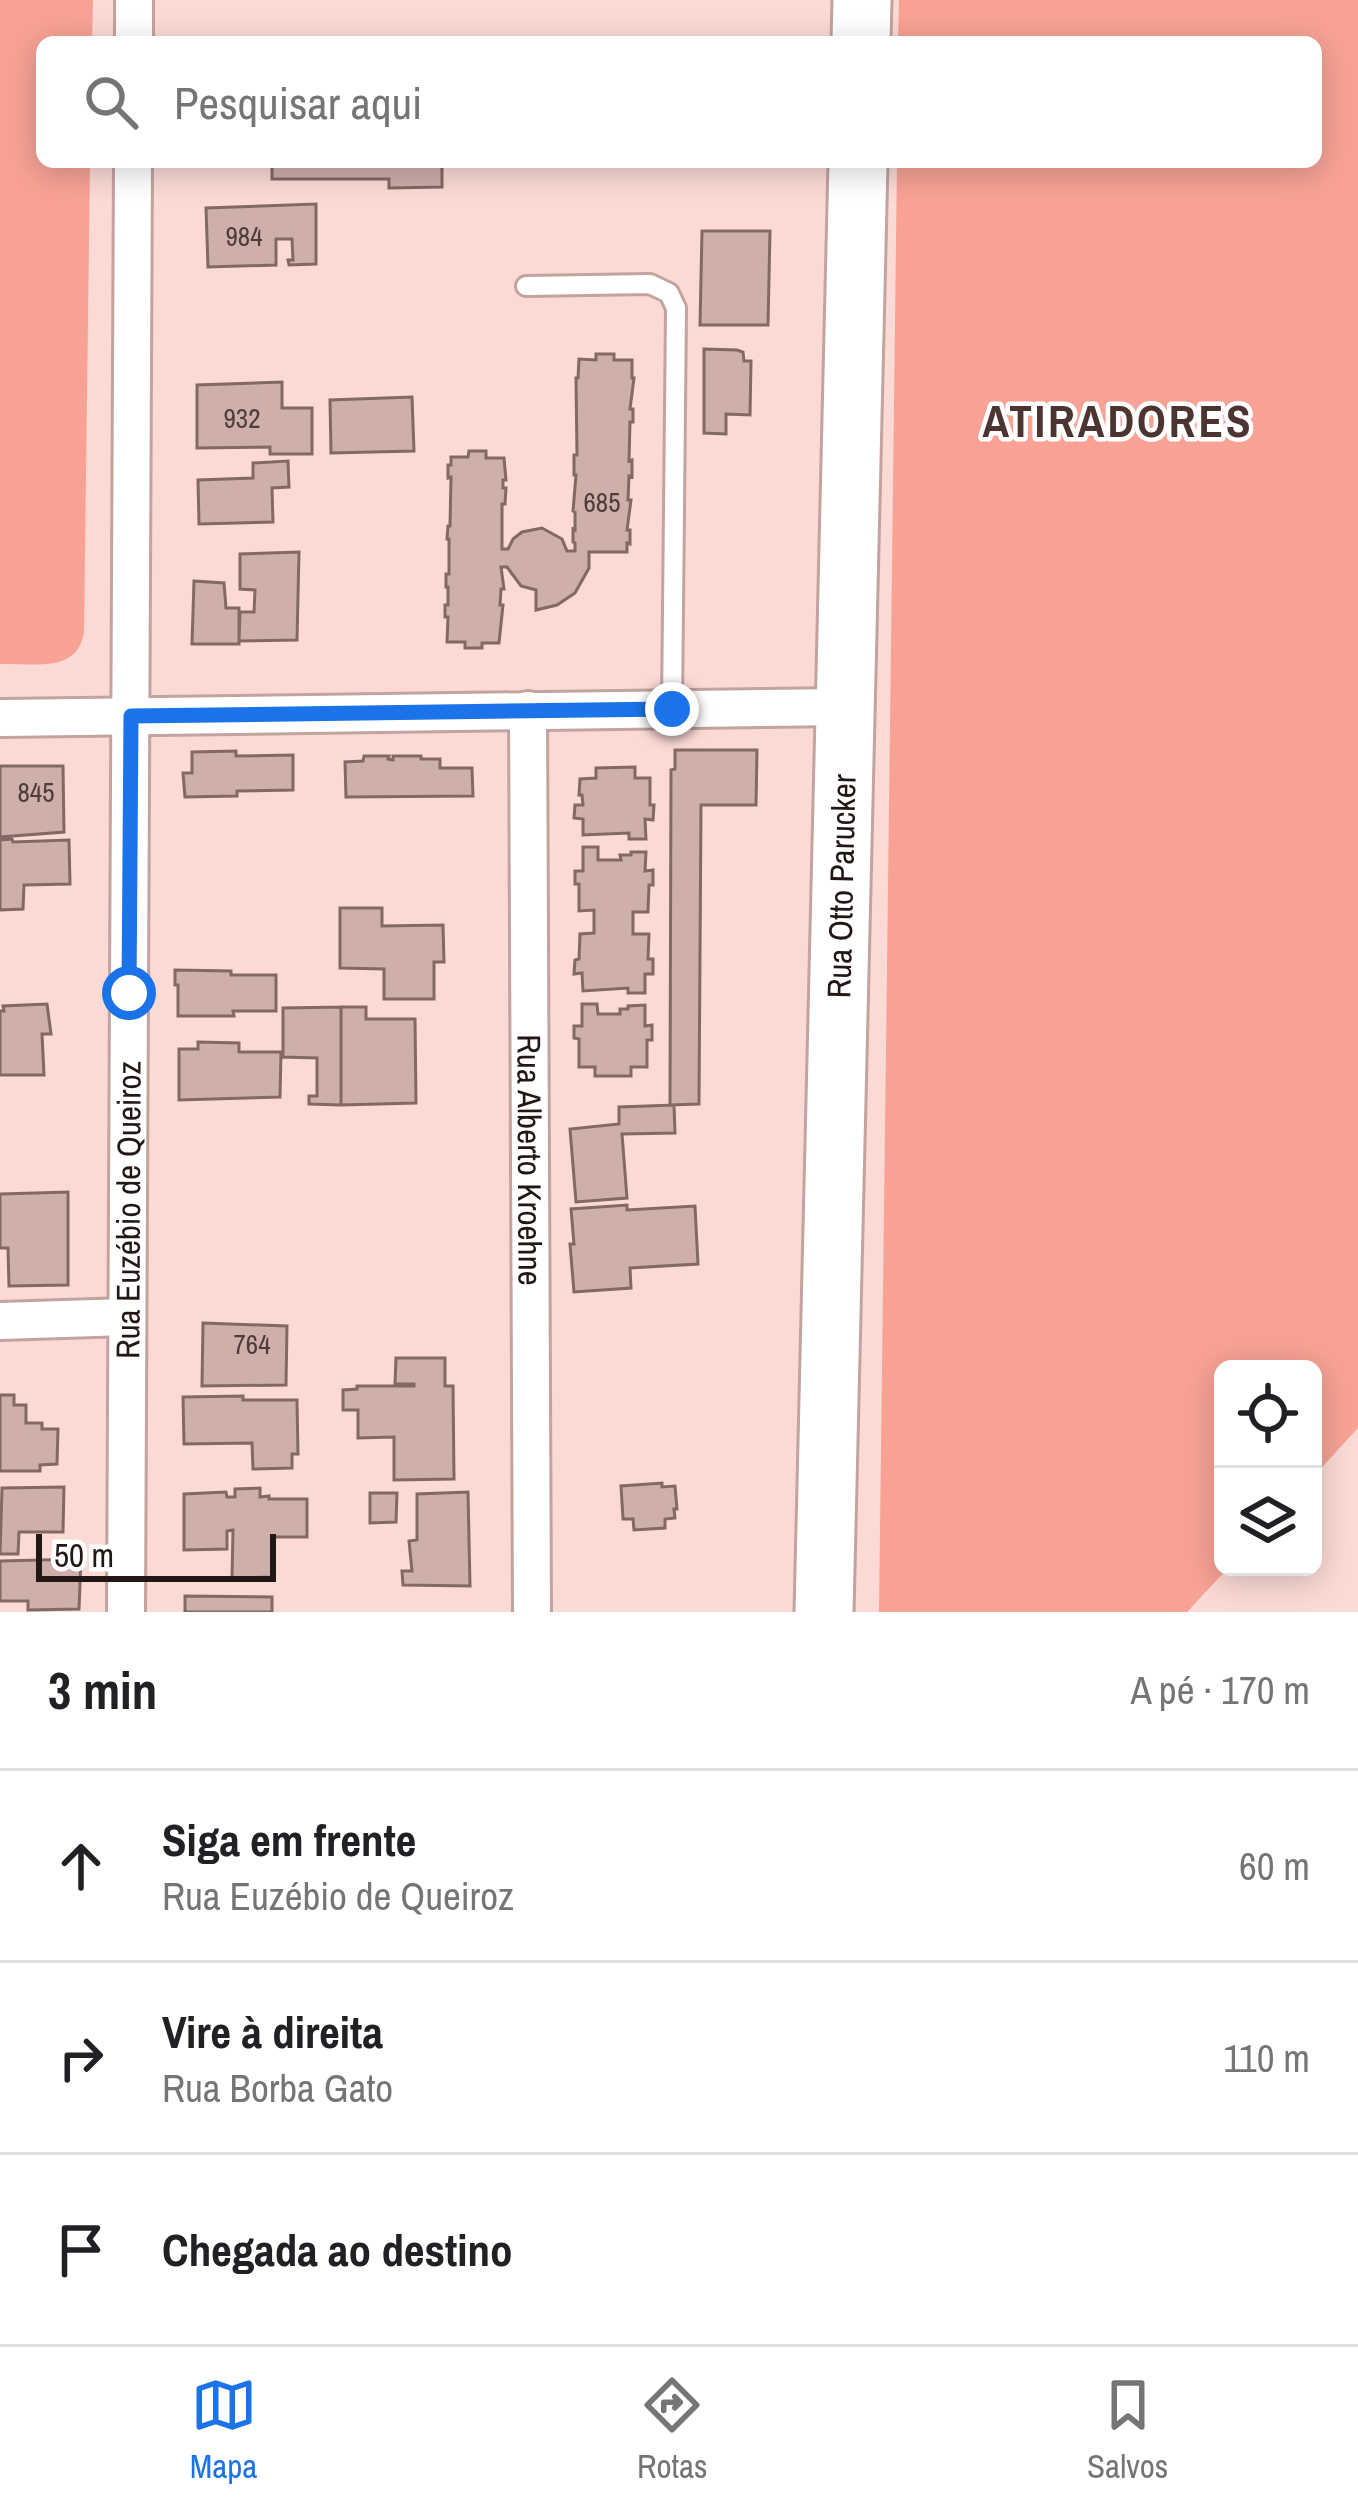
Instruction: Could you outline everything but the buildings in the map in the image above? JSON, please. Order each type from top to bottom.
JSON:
[{"type":"main road","points":[[861,36],[862,0]]},
{"type":"main road","name":"Rua Otto Parucker","points":[[824,1612],[858,168]]},
{"type":"street","points":[[134,0],[134,36]]},
{"type":"street","name":"Rua Euzébio de Queiroz","points":[[125,1612],[133,168]]},
{"type":"street","points":[[0,718],[846,707]]},
{"type":"street","name":"Rua Alberto Kroehne","points":[[528,710],[532,1612]]},
{"type":"street","points":[[0,1321],[127,1317]]},
{"type":"lane","points":[[526,286],[650,284],[669,293],[676,308],[672,709]]},
{"type":"shaded area","points":[[0,0],[93,0],[92,36],[36,36],[36,168],[90,168],[84,632],[73,655],[63,660],[0,664]]},
{"type":"shaded area","points":[[899,0],[1358,0],[1358,1428],[1322,1467],[1322,1360],[1214,1360],[1214,1576],[1221,1576],[1187,1612],[879,1612],[897,168],[1322,168],[1322,36],[898,36]]},
{"type":"district","name":"ATIRADORES","points":[[1118,420]]},
{"type":"route","points":[[129,993],[131,716],[672,709]]}]
